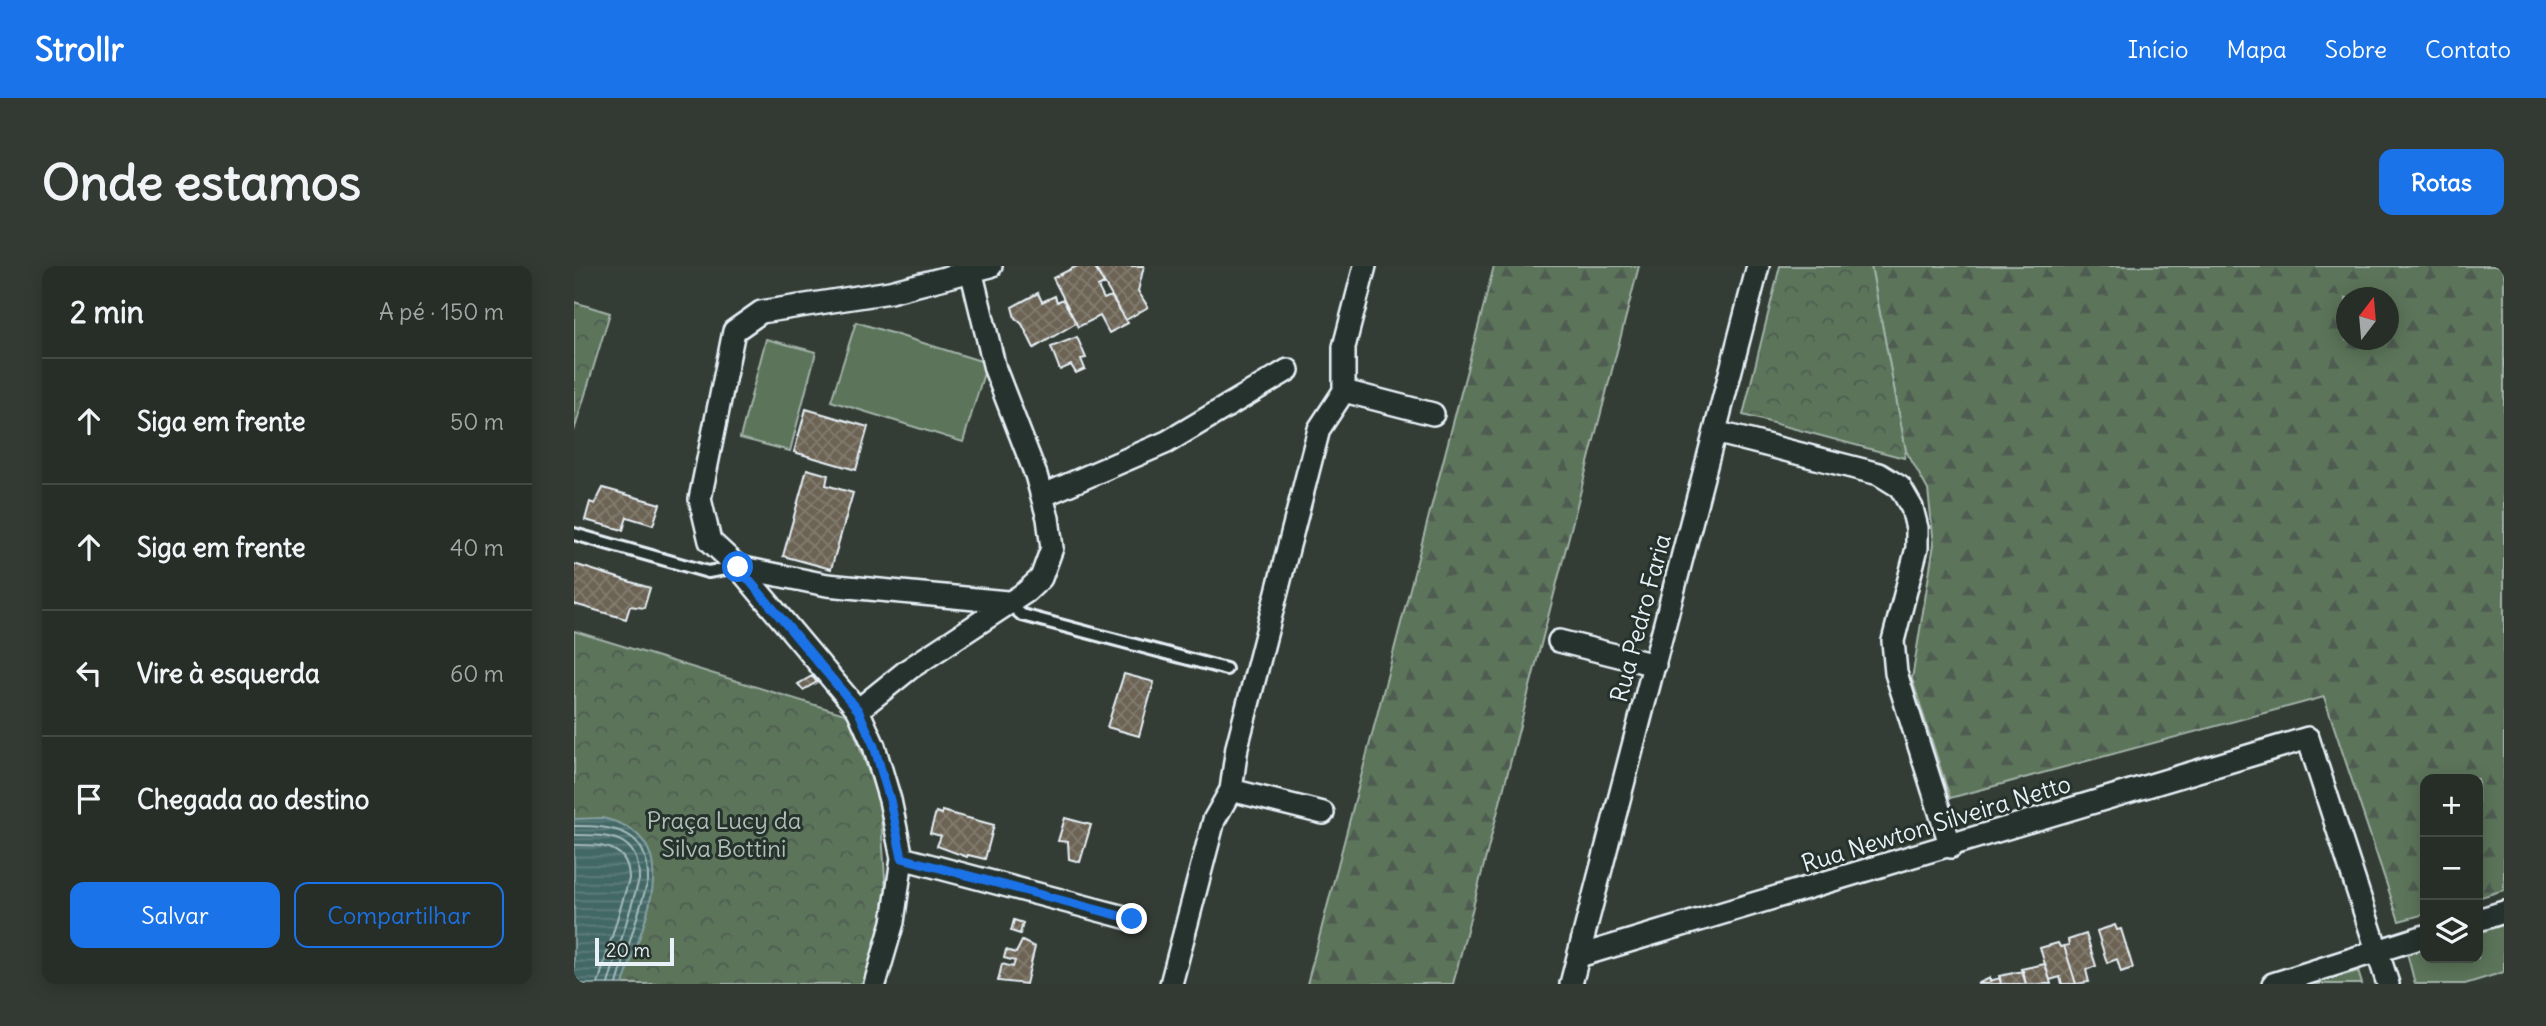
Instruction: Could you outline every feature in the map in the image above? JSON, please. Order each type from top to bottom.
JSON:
[{"type":"street","points":[[1171,984],[1214,820],[1231,790],[1237,747],[1319,429],[1344,391],[1344,347],[1365,266]]},
{"type":"street","name":"Rua Pedro Faria","points":[[1572,984],[1758,266]]},
{"type":"street","points":[[858,710],[909,669],[1026,592],[1041,578],[1052,548],[1042,496],[995,369],[978,268],[890,292],[761,312],[734,331],[700,499],[710,541],[738,567],[858,710],[874,746],[890,800],[902,858],[893,922],[875,984]]},
{"type":"street","points":[[1042,496],[1167,442],[1287,370]]},
{"type":"street","points":[[1344,391],[1433,414]]},
{"type":"street","points":[[1715,432],[1879,474],[1900,486],[1912,508],[1917,548],[1894,641],[1896,673],[1951,847]]},
{"type":"street","points":[[738,567],[827,585],[1007,603]]},
{"type":"street","points":[[1559,641],[1655,665]]},
{"type":"street","name":"Rua Newton Silveira Netto","points":[[1579,956],[1951,847],[2308,738],[2378,950]]},
{"type":"street","points":[[1231,790],[1324,813]]},
{"type":"street","points":[[902,858],[1132,919]]},
{"type":"street","points":[[2483,918],[2504,912]]},
{"type":"street","points":[[2273,984],[2420,937]]},
{"type":"street","points":[[2378,950],[2388,984]]},
{"type":"lane","points":[[574,534],[708,572],[738,567]]},
{"type":"lane","points":[[1007,603],[1022,615],[1226,669]]},
{"type":"green space","points":[[1494,266],[1639,266],[1453,984],[1307,984]]},
{"type":"green space","points":[[1780,266],[1871,266],[1906,451],[1904,458],[1743,415]]},
{"type":"green space","points":[[1871,266],[2504,266],[2504,890],[2483,896],[2483,774],[2420,774],[2420,915],[2399,921],[2324,697],[1950,798],[1912,679],[1934,544],[1928,490],[1906,451]]},
{"type":"green space","points":[[574,302],[610,313],[574,431]]},
{"type":"green space","points":[[856,322],[987,363],[963,442],[831,401]]},
{"type":"green space","points":[[766,339],[816,352],[790,451],[740,438]]},
{"type":"green space","name":"Praça Lucy da Silva Bottini","points":[[574,631],[848,715],[880,803],[888,923],[870,984],[574,984]]},
{"type":"green space","points":[[2504,923],[2504,972],[2465,984],[2415,984],[2407,953],[2420,949],[2420,963],[2483,963],[2483,929]]},
{"type":"green space","points":[[2358,971],[2362,984],[2312,984]]},
{"type":"water","points":[[602,818],[629,828],[645,844],[653,864],[653,887],[640,937],[623,984],[574,984],[574,819]]},
{"type":"building","points":[[1077,266],[1094,266],[1104,284],[1098,287],[1104,299],[1111,296],[1128,323],[1109,333],[1100,316],[1078,327],[1053,278]]},
{"type":"building","points":[[1094,266],[1144,266],[1138,291],[1148,307],[1126,320]]},
{"type":"building","points":[[1038,293],[1042,302],[1055,296],[1057,302],[1063,299],[1076,323],[1034,348],[1022,324],[1015,318],[1012,307]]},
{"type":"building","points":[[1077,337],[1086,358],[1081,359],[1085,369],[1076,373],[1071,365],[1060,370],[1051,347]]},
{"type":"building","points":[[806,409],[868,427],[856,470],[794,452]]},
{"type":"building","points":[[807,469],[828,475],[826,485],[853,493],[831,569],[783,556]]},
{"type":"building","points":[[603,488],[660,504],[653,525],[627,517],[623,530],[585,520],[590,502],[595,504]]},
{"type":"building","points":[[574,564],[650,588],[644,608],[630,606],[626,619],[574,604]]},
{"type":"building","points":[[1124,674],[1154,682],[1139,736],[1107,727]]},
{"type":"building","points":[[812,676],[817,682],[803,690],[798,684]]},
{"type":"building","points":[[942,811],[994,825],[985,859],[967,857],[937,846],[941,836],[930,833],[936,812],[942,814]]},
{"type":"building","points":[[1065,818],[1091,825],[1080,862],[1069,859],[1068,842],[1058,841]]},
{"type":"building","points":[[1014,920],[1023,923],[1020,934],[1011,931]]},
{"type":"building","points":[[2115,925],[2117,930],[2121,929],[2133,968],[2121,972],[2117,959],[2107,963],[2097,931]]},
{"type":"building","points":[[2086,934],[2096,966],[2086,970],[2089,982],[2076,984],[2064,946],[2069,945],[2068,940]]},
{"type":"building","points":[[1022,941],[1035,947],[1026,984],[998,981],[1002,964],[1013,967],[1015,961],[1004,958],[1006,950],[1016,953]]},
{"type":"building","points":[[2058,943],[2060,947],[2064,946],[2076,984],[2062,984],[2060,977],[2050,980],[2040,948]]},
{"type":"building","points":[[2045,964],[2051,984],[2026,984],[2021,969]]},
{"type":"building","points":[[2023,971],[2026,984],[2001,984],[1999,976]]},
{"type":"building","points":[[1990,978],[1990,981],[2000,978],[2001,984],[1977,984]]},
{"type":"route","points":[[738,567],[858,710],[874,746],[890,800],[902,858],[1132,919]]}]
